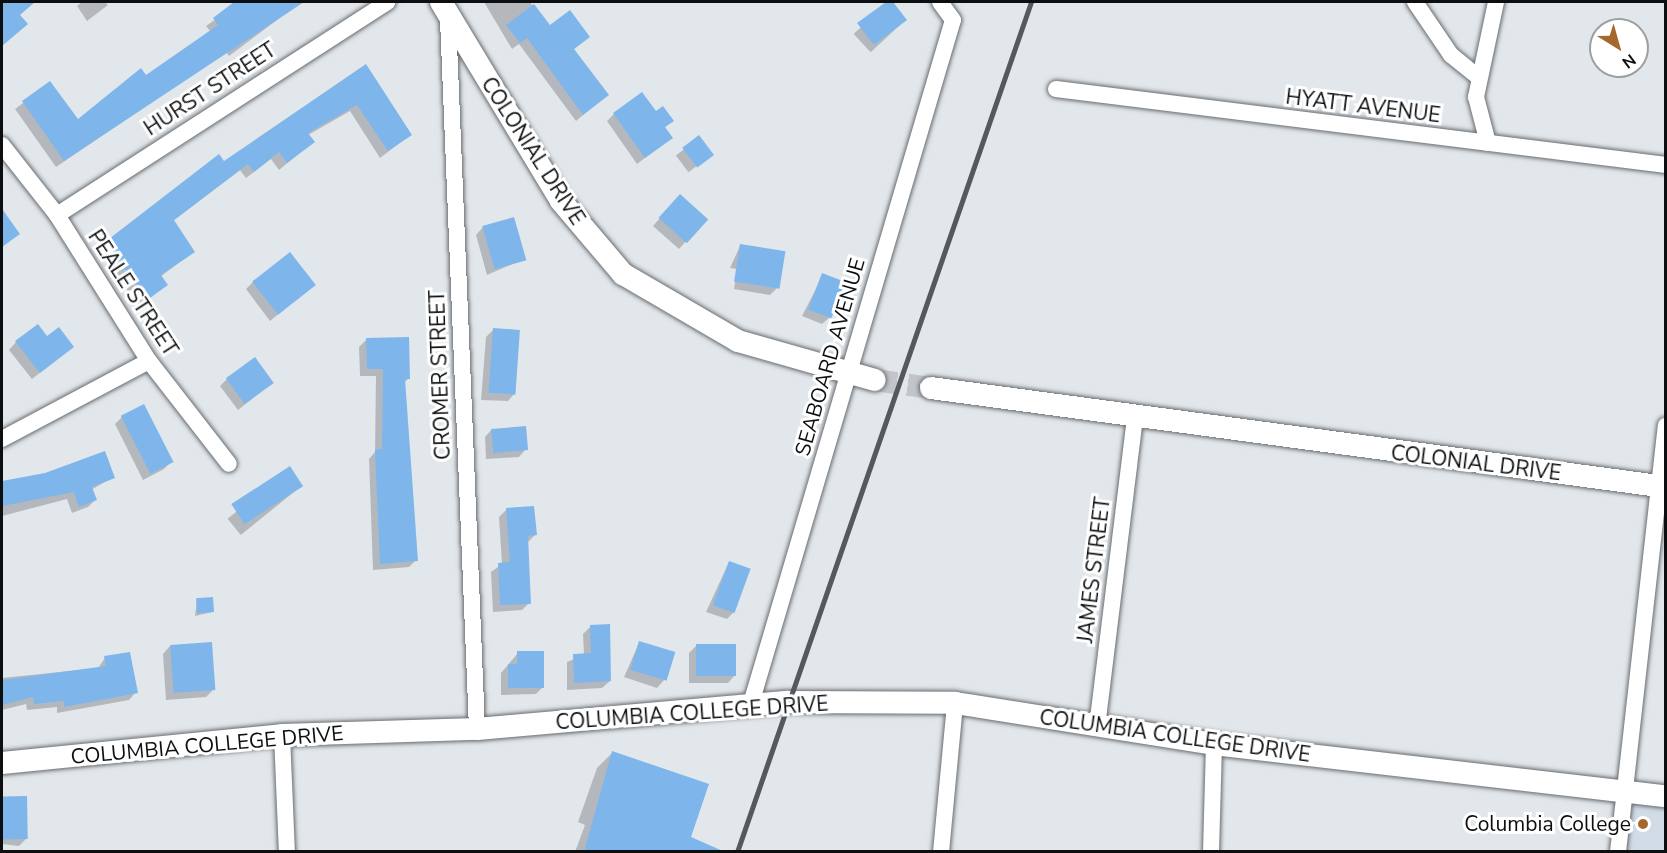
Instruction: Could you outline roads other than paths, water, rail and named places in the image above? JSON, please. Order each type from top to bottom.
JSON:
[{"type":"street","name":"HURST STREET","points":[[57,215],[387,2]]},
{"type":"street","name":"SEABOARD AVENUE","points":[[750,707],[953,20],[940,2]]},
{"type":"street","points":[[1415,2],[1451,55],[1479,78]]},
{"type":"street","points":[[1488,143],[1476,97],[1496,2]]},
{"type":"street","name":"COLONIAL DRIVE","points":[[445,10],[561,201],[622,274],[738,341],[848,375],[875,380]]},
{"type":"street","name":"CROMER STREET","points":[[445,10],[477,729]]},
{"type":"street","name":"HYATT AVENUE","points":[[1056,89],[1665,165]]},
{"type":"street","name":"PEALE STREET","points":[[2,145],[57,215],[149,361],[229,464]]},
{"type":"street","points":[[2,440],[149,361]]},
{"type":"street","name":"COLONIAL DRIVE","points":[[931,388],[1135,418],[1661,487]]},
{"type":"street","name":"JAMES STREET","points":[[1097,727],[1135,418]]},
{"type":"street","points":[[1618,852],[1661,487],[1665,426]]},
{"type":"street","name":"COLUMBIA COLLEGE DRIVE","points":[[2,763],[282,735],[477,729],[788,702],[955,703],[1214,744],[1665,796]]},
{"type":"street","points":[[941,852],[955,703]]},
{"type":"street","points":[[282,735],[287,852]]},
{"type":"street","points":[[1211,852],[1214,744]]},
{"type":"tunnel","points":[[875,380],[931,388]]},
{"type":"railway","points":[[737,852],[1031,2]]},
{"type":"place","name":"Columbia College","points":[[1643,824]]}]
